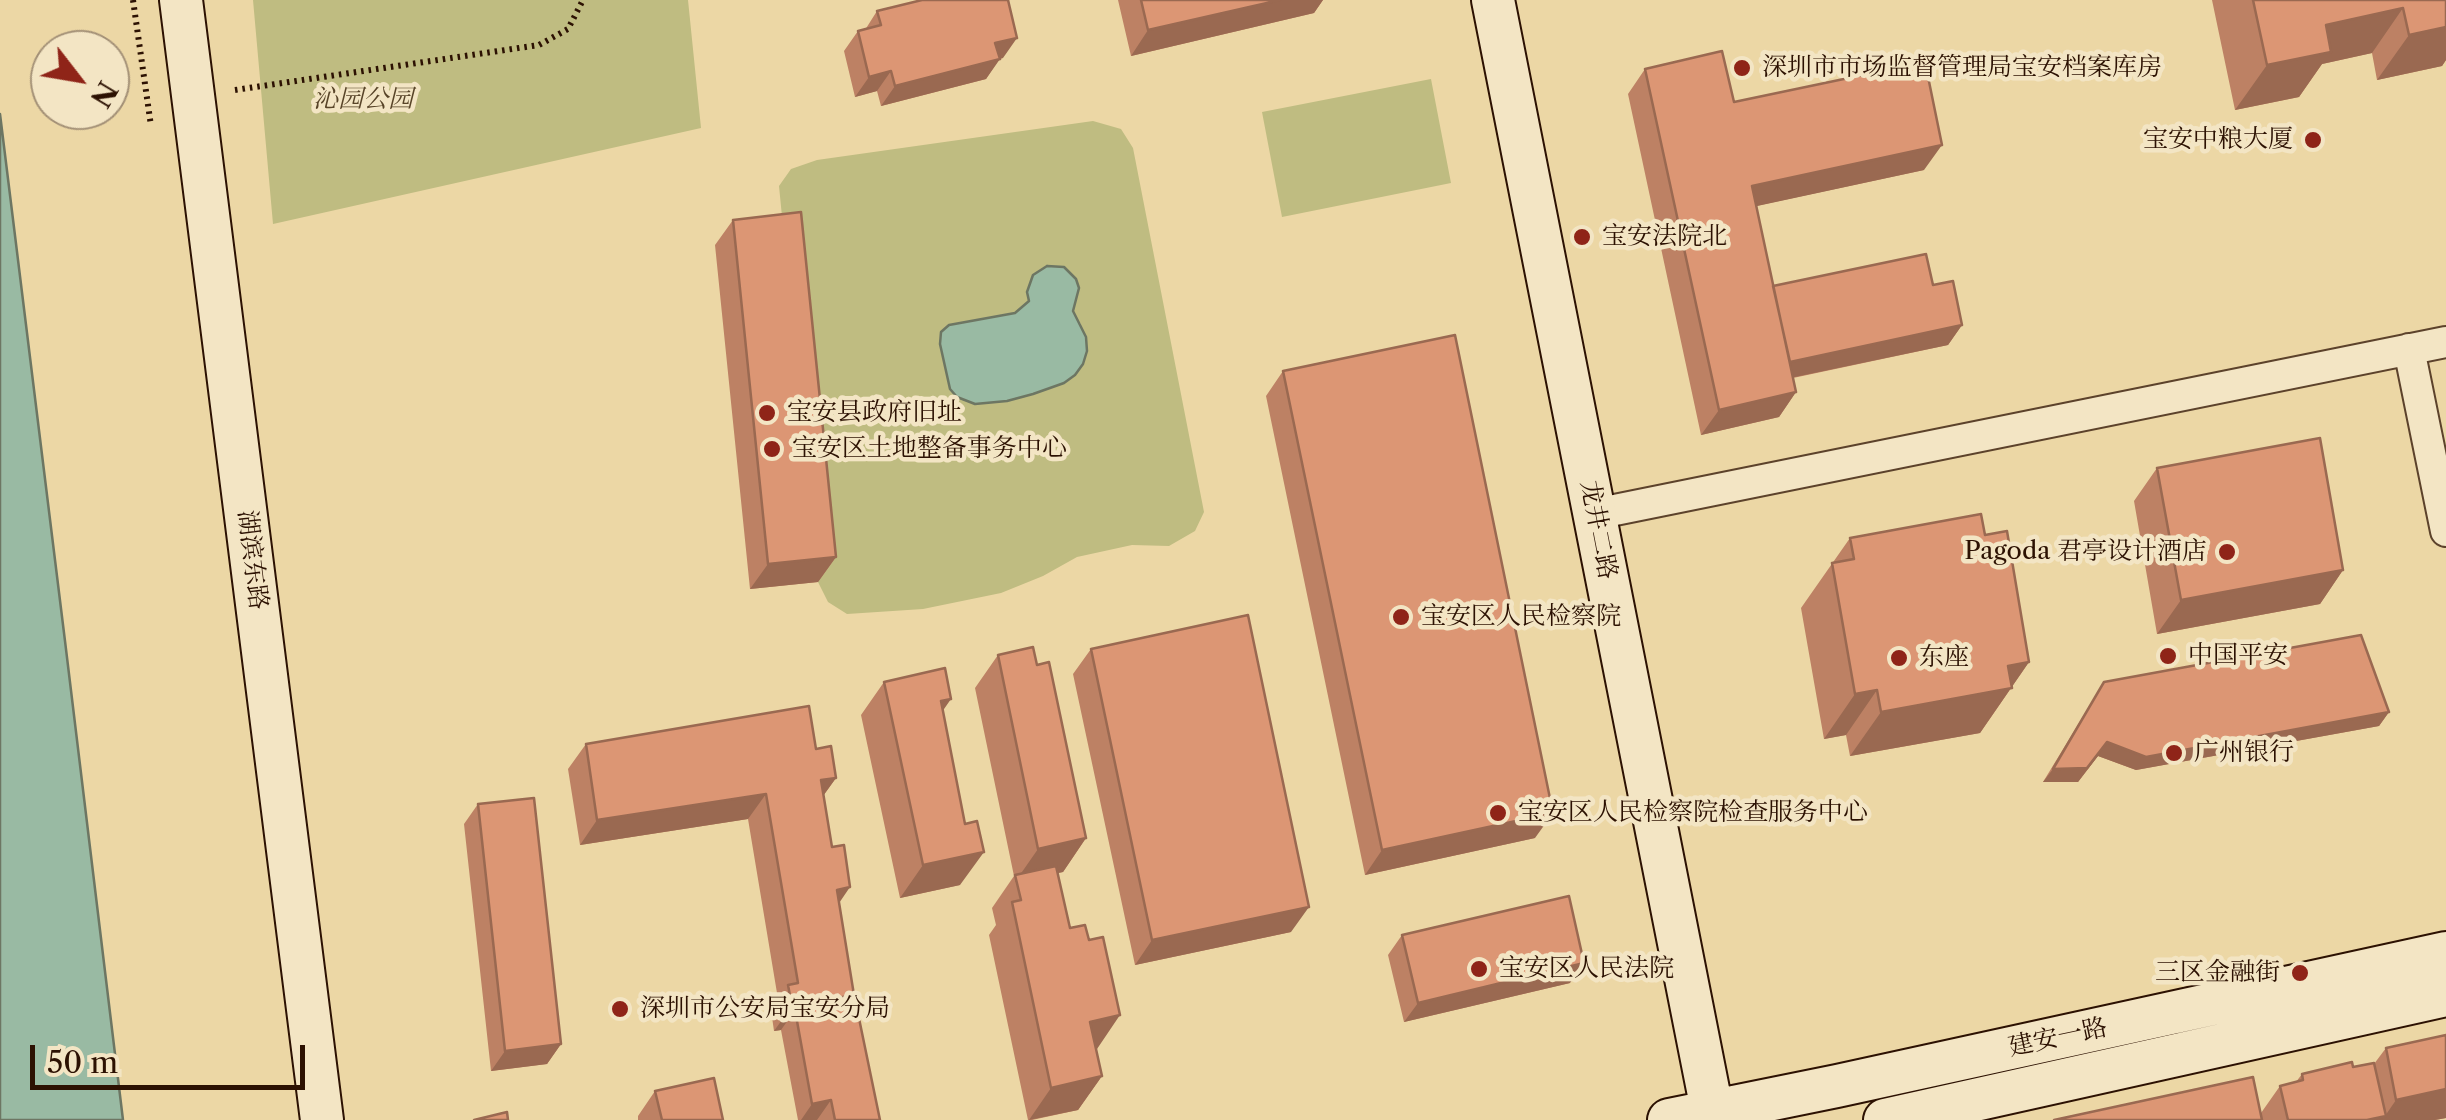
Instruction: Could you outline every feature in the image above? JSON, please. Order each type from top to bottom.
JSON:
[{"type":"main road","name":"湖滨东路","points":[[181,0],[322,1120]]},
{"type":"main road","name":"龙井二路","points":[[1493,0],[1713,1116]]},
{"type":"main road","name":"建安一路","points":[[1669,1120],[1713,1116],[2446,953]]},
{"type":"main road","name":"建安一路","points":[[1885,1120],[2446,996]]},
{"type":"street","points":[[1595,514],[2446,342]]},
{"type":"street","points":[[2409,350],[2446,531]]},
{"type":"path","points":[[134,0],[151,126]]},
{"type":"path","points":[[236,90],[538,45],[568,29],[583,0]]},
{"type":"green space","name":"沁园公园","points":[[253,0],[688,0],[701,128],[273,224]]},
{"type":"green space","points":[[1431,79],[1451,183],[1282,217],[1262,112]]},
{"type":"green space","points":[[1093,121],[1121,129],[1133,148],[1204,512],[1195,531],[1169,546],[1132,545],[1077,557],[1001,593],[923,609],[847,614],[828,602],[818,582],[779,186],[791,169],[817,160]],"holes":[[[1064,267],[1076,279],[1073,311],[1081,324],[1064,382],[1033,394],[949,325],[1015,313],[1029,300],[1027,292]]]},
{"type":"shaded area","points":[[0,114],[65,641],[123,1120],[0,1120]]},
{"type":"shaded area","points":[[1047,266],[1064,267],[1076,279],[1079,288],[1073,311],[1086,337],[1083,364],[1064,383],[1007,401],[975,404],[957,397],[950,389],[941,332],[949,325],[1015,313],[1029,301],[1027,292],[1033,275]]},
{"type":"building","points":[[922,0],[1008,0],[1017,38],[995,43],[1000,59],[895,86],[891,71],[869,77],[858,31],[881,25],[877,11]]},
{"type":"building","points":[[1141,0],[1280,0],[1148,30]]},
{"type":"building","points":[[2253,0],[2446,0],[2446,27],[2409,35],[2403,8],[2326,25],[2331,52],[2267,65]]},
{"type":"building","points":[[1722,51],[1734,102],[1925,62],[1942,145],[1752,186],[1796,392],[1719,410],[1645,69]]},
{"type":"building","name":"宝安县政府旧址","points":[[801,212],[836,557],[768,564],[733,220]]},
{"type":"building","points":[[1926,254],[1933,285],[1953,281],[1962,325],[1790,362],[1773,286]]},
{"type":"building","name":"宝安区人民检察院","points":[[1455,335],[1553,813],[1382,850],[1283,371]]},
{"type":"building","name":"Pagoda 君亭设计酒店","points":[[2320,438],[2343,570],[2181,600],[2157,468]]},
{"type":"building","name":"东座","points":[[1981,514],[1985,535],[2007,531],[2029,662],[2008,666],[2012,688],[1881,712],[1877,690],[1855,694],[1832,563],[1854,559],[1850,538]]},
{"type":"building","points":[[1248,615],[1309,907],[1152,940],[1091,649]]},
{"type":"building","points":[[2361,635],[2389,712],[2146,757],[2107,742],[2087,768],[2053,769],[2104,682]]},
{"type":"building","points":[[1033,647],[1037,665],[1049,662],[1086,838],[1038,849],[998,655]]},
{"type":"building","points":[[945,668],[951,699],[941,701],[965,824],[977,821],[984,852],[923,865],[884,682]]},
{"type":"building","points":[[809,706],[816,749],[831,746],[836,778],[821,780],[832,847],[844,845],[850,887],[837,890],[854,995],[792,1006],[788,985],[798,983],[766,794],[597,820],[586,744]]},
{"type":"building","points":[[534,798],[561,1044],[505,1051],[478,804]]},
{"type":"building","points":[[1056,866],[1070,928],[1085,925],[1089,940],[1103,937],[1120,1015],[1090,1022],[1102,1076],[1051,1088],[1012,902],[1021,900],[1015,875]]},
{"type":"building","name":"宝安区人民法院","points":[[1569,896],[1584,963],[1418,1003],[1402,935]]},
{"type":"building","points":[[855,999],[880,1120],[835,1120],[831,1100],[812,1104],[795,1010]]},
{"type":"building","points":[[2446,1035],[2446,1089],[2396,1100],[2386,1048]]},
{"type":"building","points":[[2352,1062],[2353,1067],[2374,1063],[2386,1116],[2367,1120],[2288,1120],[2280,1086],[2303,1080],[2302,1074]]},
{"type":"building","points":[[2253,1077],[2262,1120],[2054,1120]]},
{"type":"building","points":[[714,1078],[723,1120],[662,1120],[655,1091]]},
{"type":"building","points":[[507,1112],[508,1120],[474,1120]]},
{"type":"place","name":"深圳市市场监督管理局宝安档案库房","points":[[1742,68]]},
{"type":"place","name":"宝安中粮大厦","points":[[2313,140]]},
{"type":"place","name":"宝安法院北","points":[[1582,237]]},
{"type":"place","name":"宝安县政府旧址","points":[[767,413]]},
{"type":"place","name":"宝安区土地整备事务中心","points":[[772,449]]},
{"type":"place","name":"Pagoda 君亭设计酒店","points":[[2227,552]]},
{"type":"place","name":"宝安区人民检察院","points":[[1401,617]]},
{"type":"place","name":"中国平安","points":[[2168,656]]},
{"type":"place","name":"东座","points":[[1899,658]]},
{"type":"place","name":"广州银行","points":[[2174,753]]},
{"type":"place","name":"宝安区人民检察院检查服务中心","points":[[1498,813]]},
{"type":"place","name":"宝安区人民法院","points":[[1479,969]]},
{"type":"place","name":"三区金融街","points":[[2300,973]]},
{"type":"place","name":"深圳市公安局宝安分局","points":[[620,1009]]}]
